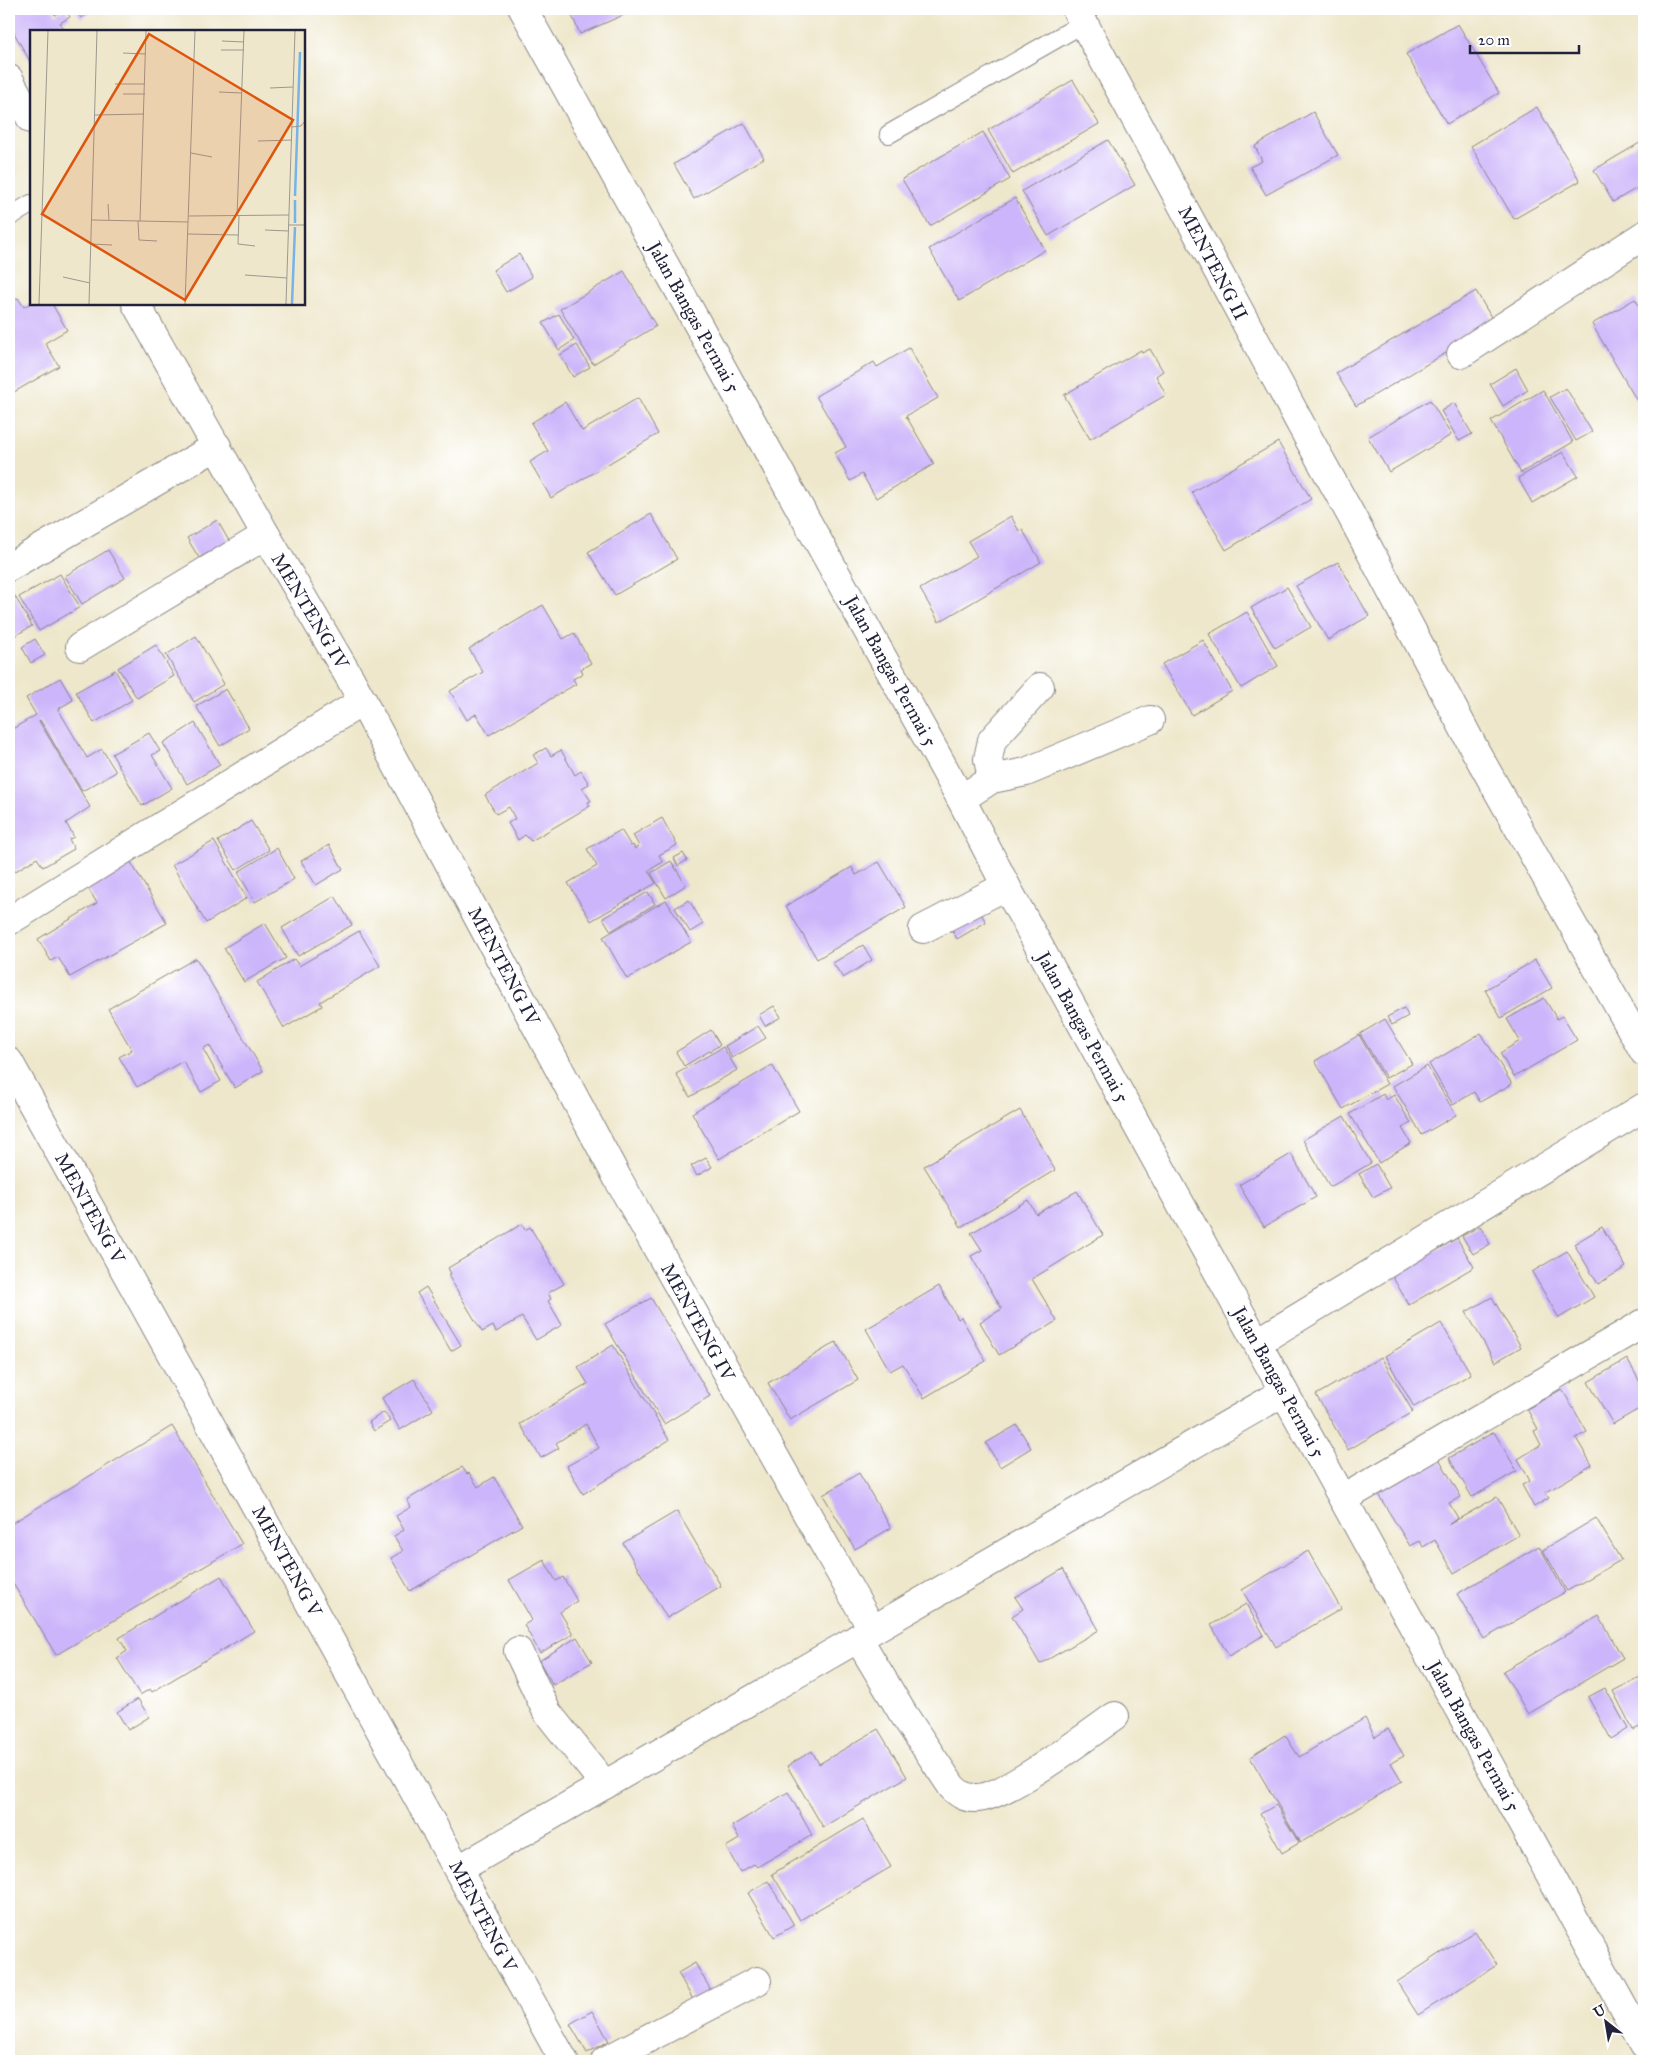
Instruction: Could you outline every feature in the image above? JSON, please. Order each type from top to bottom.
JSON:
[{"type":"street","name":"Jalan Bangas Permai 5","points":[[523,9],[961,799],[1006,886],[1644,2045]]},
{"type":"street","name":"MENTENG II","points":[[1080,16],[1352,517],[1476,752],[1644,1052]]},
{"type":"street","points":[[9,79],[30,117]]},
{"type":"street","points":[[1461,354],[1644,236]]},
{"type":"street","name":"MENTENG IV","points":[[137,305],[266,536],[362,701],[865,1634],[902,1712],[952,1788],[960,1795],[980,1798],[1007,1789],[1116,1716]]},
{"type":"street","points":[[9,567],[217,446]]},
{"type":"street","points":[[80,647],[266,536]]},
{"type":"street","points":[[992,779],[988,759],[992,740],[1040,687]]},
{"type":"street","points":[[9,921],[362,701]]},
{"type":"street","points":[[961,799],[992,779],[1026,772],[1150,720]]},
{"type":"street","points":[[923,929],[1006,886]]},
{"type":"street","name":"MENTENG V","points":[[9,1062],[564,2061]]},
{"type":"street","points":[[1258,1342],[1644,1107]]},
{"type":"street","points":[[1343,1499],[1644,1323]]},
{"type":"street","points":[[459,1869],[1284,1392]]},
{"type":"street","points":[[518,1651],[547,1712],[605,1785]]},
{"type":"street","points":[[605,2061],[757,1981]]},
{"type":"lane","points":[[889,134],[1080,16]]},
{"type":"lane","points":[[9,218],[30,205]]},
{"type":"building","points":[[9,9],[52,9],[55,15],[65,9],[70,17],[60,23],[64,30],[30,30],[30,61],[9,24]]},
{"type":"building","points":[[75,9],[97,9],[81,18]]},
{"type":"building","points":[[569,9],[637,9],[580,34]]},
{"type":"building","points":[[1458,24],[1499,93],[1447,124],[1406,54]]},
{"type":"building","points":[[1073,80],[1099,124],[1013,174],[988,130]]},
{"type":"building","points":[[1537,107],[1580,181],[1514,219],[1471,146]]},
{"type":"building","points":[[1313,112],[1338,155],[1266,195],[1250,167],[1262,161],[1255,146]]},
{"type":"building","points":[[744,123],[764,158],[694,199],[674,164]]},
{"type":"building","points":[[983,132],[1010,179],[930,226],[902,179]]},
{"type":"building","points":[[1108,140],[1135,185],[1048,236],[1022,191]]},
{"type":"building","points":[[1643,141],[1644,184],[1613,202],[1594,170]]},
{"type":"building","points":[[1015,198],[1045,250],[959,301],[929,249]]},
{"type":"building","points":[[519,254],[532,277],[506,292],[493,270]]},
{"type":"building","points":[[624,271],[656,326],[593,364],[560,309]]},
{"type":"building","points":[[1476,291],[1495,324],[1356,406],[1336,373]]},
{"type":"building","points":[[18,298],[24,307],[30,304],[53,305],[67,330],[45,343],[59,366],[9,395],[9,304]]},
{"type":"building","points":[[1635,299],[1644,314],[1644,397],[1637,401],[1592,324]]},
{"type":"building","points":[[559,314],[574,340],[559,350],[543,323]]},
{"type":"building","points":[[577,345],[590,367],[573,377],[560,355]]},
{"type":"building","points":[[909,348],[938,398],[906,416],[934,464],[876,498],[862,474],[850,481],[835,453],[846,447],[816,396],[874,362],[877,367]]},
{"type":"building","points":[[1150,349],[1163,371],[1156,376],[1166,395],[1090,439],[1064,395],[1141,350],[1142,353]]},
{"type":"building","points":[[1516,368],[1528,390],[1503,406],[1490,384]]},
{"type":"building","points":[[1566,388],[1592,432],[1576,441],[1550,397]]},
{"type":"building","points":[[1543,390],[1573,442],[1521,473],[1491,421]]},
{"type":"building","points":[[638,398],[658,434],[551,498],[530,462],[548,451],[531,423],[565,402],[582,431]]},
{"type":"building","points":[[1430,400],[1451,435],[1389,472],[1368,437]]},
{"type":"building","points":[[1454,403],[1472,434],[1459,441],[1441,411]]},
{"type":"building","points":[[1278,442],[1311,499],[1226,550],[1192,492]]},
{"type":"building","points":[[1563,452],[1578,476],[1532,503],[1518,478]]},
{"type":"building","points":[[651,514],[677,559],[615,595],[588,552]]},
{"type":"building","points":[[1011,516],[1019,531],[1022,529],[1041,562],[939,622],[920,589],[977,556],[968,541]]},
{"type":"building","points":[[217,520],[229,541],[199,558],[187,538]]},
{"type":"building","points":[[108,550],[125,578],[82,604],[65,576]]},
{"type":"building","points":[[1338,562],[1369,616],[1328,640],[1296,586]]},
{"type":"building","points":[[60,574],[80,607],[39,631],[19,597]]},
{"type":"building","points":[[9,586],[32,626],[9,639]]},
{"type":"building","points":[[1287,587],[1311,627],[1275,648],[1251,608]]},
{"type":"building","points":[[543,605],[563,639],[574,633],[591,663],[581,669],[583,673],[573,679],[576,684],[489,735],[476,714],[467,720],[450,691],[483,672],[469,649]]},
{"type":"building","points":[[1247,612],[1278,666],[1241,688],[1209,634]]},
{"type":"building","points":[[196,636],[224,684],[194,702],[166,655]]},
{"type":"building","points":[[35,639],[45,655],[31,663],[22,647]]},
{"type":"building","points":[[1203,640],[1232,691],[1192,715],[1162,664]]},
{"type":"building","points":[[156,645],[174,676],[137,698],[118,668]]},
{"type":"building","points":[[115,670],[132,700],[94,723],[76,692]]},
{"type":"building","points":[[60,678],[73,700],[58,709],[87,758],[102,749],[116,772],[82,791],[40,720],[90,807],[66,823],[74,837],[69,839],[74,849],[43,867],[37,858],[14,872],[9,862],[9,777],[12,775],[9,768],[9,731],[36,715],[26,698]]},
{"type":"building","points":[[226,689],[249,728],[220,746],[196,706]]},
{"type":"building","points":[[195,723],[220,765],[187,784],[163,743]]},
{"type":"building","points":[[149,733],[160,751],[152,755],[172,788],[142,806],[112,754]]},
{"type":"building","points":[[546,748],[551,756],[561,750],[575,775],[581,771],[589,784],[582,788],[591,801],[588,802],[590,806],[531,841],[525,835],[518,840],[508,823],[515,819],[509,807],[496,814],[485,795],[538,763],[533,755]]},
{"type":"building","points":[[662,818],[677,845],[659,855],[663,862],[648,871],[656,883],[591,921],[568,883],[597,866],[587,849],[621,830],[635,849],[639,846],[633,835]]},
{"type":"building","points":[[251,821],[269,850],[236,870],[218,841]]},
{"type":"building","points":[[214,841],[247,898],[206,923],[172,865]]},
{"type":"building","points":[[329,845],[343,869],[316,885],[301,861]]},
{"type":"building","points":[[277,848],[294,879],[255,902],[238,872]]},
{"type":"building","points":[[683,853],[687,860],[678,866],[674,858]]},
{"type":"building","points":[[129,859],[167,923],[70,977],[58,957],[51,961],[38,939],[97,903],[86,885]]},
{"type":"building","points":[[671,861],[686,885],[666,898],[651,873]]},
{"type":"building","points":[[879,862],[906,907],[817,959],[786,906],[852,867],[856,875]]},
{"type":"building","points":[[648,892],[655,904],[611,931],[603,918]]},
{"type":"building","points":[[335,896],[352,925],[298,956],[282,928]]},
{"type":"building","points":[[666,900],[691,942],[627,979],[603,937]]},
{"type":"building","points":[[689,900],[703,924],[690,932],[675,908]]},
{"type":"building","points":[[978,909],[986,922],[957,939],[950,926]]},
{"type":"building","points":[[265,923],[286,958],[244,982],[224,948]]},
{"type":"building","points":[[359,931],[380,966],[320,1002],[322,1006],[284,1028],[257,982],[294,959],[299,966]]},
{"type":"building","points":[[863,945],[872,960],[843,978],[833,963]]},
{"type":"building","points":[[196,958],[263,1071],[235,1088],[209,1045],[203,1049],[221,1081],[201,1092],[183,1061],[137,1087],[119,1057],[132,1050],[108,1009]]},
{"type":"building","points":[[1535,960],[1552,988],[1501,1018],[1485,990]]},
{"type":"building","points":[[1544,998],[1557,1019],[1562,1016],[1577,1040],[1514,1077],[1500,1053],[1520,1041],[1507,1019]]},
{"type":"building","points":[[774,1006],[781,1017],[765,1026],[759,1015]]},
{"type":"building","points":[[1404,1008],[1408,1016],[1392,1025],[1387,1017]]},
{"type":"building","points":[[1385,1019],[1412,1064],[1386,1078],[1360,1034]]},
{"type":"building","points":[[758,1026],[766,1038],[732,1058],[725,1046]]},
{"type":"building","points":[[711,1030],[720,1045],[684,1066],[676,1052]]},
{"type":"building","points":[[1481,1033],[1512,1084],[1480,1102],[1474,1092],[1453,1105],[1429,1064]]},
{"type":"building","points":[[1359,1035],[1387,1084],[1343,1109],[1315,1061]]},
{"type":"building","points":[[723,1047],[737,1070],[690,1097],[676,1074]]},
{"type":"building","points":[[772,1065],[799,1111],[719,1159],[692,1113]]},
{"type":"building","points":[[1427,1066],[1456,1115],[1422,1135],[1393,1086]]},
{"type":"building","points":[[1383,1094],[1386,1100],[1394,1095],[1411,1123],[1402,1128],[1411,1143],[1379,1163],[1350,1114]]},
{"type":"building","points":[[1020,1110],[1055,1170],[961,1227],[924,1166]]},
{"type":"building","points":[[1344,1116],[1371,1163],[1330,1187],[1303,1140]]},
{"type":"building","points":[[1291,1154],[1316,1197],[1264,1227],[1239,1185]]},
{"type":"building","points":[[706,1158],[712,1167],[697,1176],[691,1166]]},
{"type":"building","points":[[1376,1164],[1390,1188],[1373,1197],[1359,1174]]},
{"type":"building","points":[[1077,1191],[1103,1235],[1032,1279],[1057,1321],[999,1355],[980,1322],[1002,1309],[971,1256],[982,1250],[971,1233],[1028,1200],[1036,1214]]},
{"type":"building","points":[[522,1224],[525,1230],[530,1227],[564,1284],[548,1293],[551,1299],[548,1301],[562,1325],[536,1340],[522,1317],[496,1332],[493,1326],[482,1332],[448,1275],[451,1274],[448,1268]]},
{"type":"building","points":[[1480,1226],[1490,1244],[1473,1254],[1462,1236]]},
{"type":"building","points":[[1602,1227],[1626,1267],[1598,1284],[1574,1244]]},
{"type":"building","points":[[1457,1238],[1474,1267],[1409,1305],[1392,1276]]},
{"type":"building","points":[[1567,1251],[1594,1297],[1559,1318],[1532,1272]]},
{"type":"building","points":[[939,1286],[958,1319],[961,1317],[986,1361],[924,1398],[903,1364],[890,1371],[866,1329]]},
{"type":"building","points":[[426,1287],[461,1345],[451,1351],[417,1293]]},
{"type":"building","points":[[1492,1297],[1521,1347],[1495,1362],[1466,1312]]},
{"type":"building","points":[[651,1298],[710,1396],[664,1424],[605,1324]]},
{"type":"building","points":[[1441,1323],[1471,1374],[1414,1407],[1385,1356]]},
{"type":"building","points":[[836,1342],[858,1380],[790,1420],[768,1383]]},
{"type":"building","points":[[613,1345],[669,1440],[583,1494],[567,1466],[599,1448],[586,1424],[556,1443],[559,1448],[541,1458],[520,1424],[588,1384],[578,1367]]},
{"type":"building","points":[[1381,1357],[1413,1412],[1348,1450],[1316,1395]]},
{"type":"building","points":[[1627,1359],[1644,1389],[1644,1406],[1613,1424],[1588,1382]]},
{"type":"building","points":[[414,1379],[433,1410],[400,1430],[382,1398]]},
{"type":"building","points":[[1562,1389],[1587,1432],[1576,1438],[1592,1465],[1545,1493],[1549,1498],[1534,1507],[1522,1485],[1530,1481],[1518,1459],[1541,1445],[1534,1431],[1538,1429],[1527,1409]]},
{"type":"building","points":[[384,1412],[390,1421],[374,1431],[369,1422]]},
{"type":"building","points":[[1017,1425],[1031,1448],[1000,1467],[986,1443]]},
{"type":"building","points":[[172,1426],[242,1544],[56,1655],[9,1577],[9,1525]]},
{"type":"building","points":[[1494,1432],[1517,1471],[1472,1497],[1449,1458]]},
{"type":"building","points":[[1437,1455],[1461,1497],[1449,1503],[1458,1518],[1448,1525],[1497,1497],[1519,1535],[1454,1573],[1435,1540],[1423,1547],[1420,1541],[1410,1546],[1376,1491]]},
{"type":"building","points":[[462,1467],[467,1474],[469,1473],[478,1487],[494,1477],[522,1525],[410,1591],[391,1558],[403,1551],[394,1536],[404,1530],[396,1516],[411,1507],[407,1500]]},
{"type":"building","points":[[859,1473],[891,1528],[855,1549],[823,1495]]},
{"type":"building","points":[[677,1511],[721,1586],[667,1618],[623,1543]]},
{"type":"building","points":[[1596,1518],[1621,1560],[1567,1591],[1543,1550]]},
{"type":"building","points":[[1539,1546],[1565,1592],[1484,1639],[1457,1594]]},
{"type":"building","points":[[1308,1551],[1341,1609],[1276,1647],[1242,1590]]},
{"type":"building","points":[[544,1560],[556,1581],[563,1577],[577,1601],[560,1612],[573,1634],[540,1653],[524,1625],[532,1620],[509,1580]]},
{"type":"building","points":[[1063,1569],[1099,1630],[1040,1664],[1012,1616],[1023,1609],[1015,1597]]},
{"type":"building","points":[[221,1576],[254,1631],[152,1692],[150,1689],[140,1695],[117,1658],[127,1651],[119,1638]]},
{"type":"building","points":[[1246,1604],[1264,1635],[1229,1656],[1211,1625]]},
{"type":"building","points":[[1599,1616],[1623,1658],[1528,1714],[1503,1671]]},
{"type":"building","points":[[577,1637],[592,1662],[553,1685],[539,1661]]},
{"type":"building","points":[[1644,1675],[1644,1725],[1633,1730],[1613,1691]]},
{"type":"building","points":[[1605,1688],[1628,1729],[1611,1739],[1588,1697]]},
{"type":"building","points":[[138,1699],[149,1717],[128,1730],[117,1712]]},
{"type":"building","points":[[1365,1718],[1375,1737],[1388,1729],[1404,1756],[1391,1763],[1402,1781],[1300,1843],[1250,1757],[1285,1735],[1299,1757]]},
{"type":"building","points":[[878,1729],[907,1777],[823,1827],[787,1766],[812,1751],[819,1764]]},
{"type":"building","points":[[788,1792],[812,1835],[757,1867],[754,1864],[740,1872],[726,1847],[739,1839],[732,1826]]},
{"type":"building","points":[[1276,1805],[1299,1843],[1282,1853],[1260,1814]]},
{"type":"building","points":[[863,1819],[891,1867],[800,1920],[772,1874]]},
{"type":"building","points":[[768,1881],[794,1925],[774,1937],[748,1893]]},
{"type":"building","points":[[1475,1931],[1497,1965],[1418,2015],[1397,1982]]},
{"type":"building","points":[[695,1963],[712,1992],[695,2003],[678,1973]]},
{"type":"building","points":[[592,2011],[609,2041],[587,2053],[570,2024]]}]
